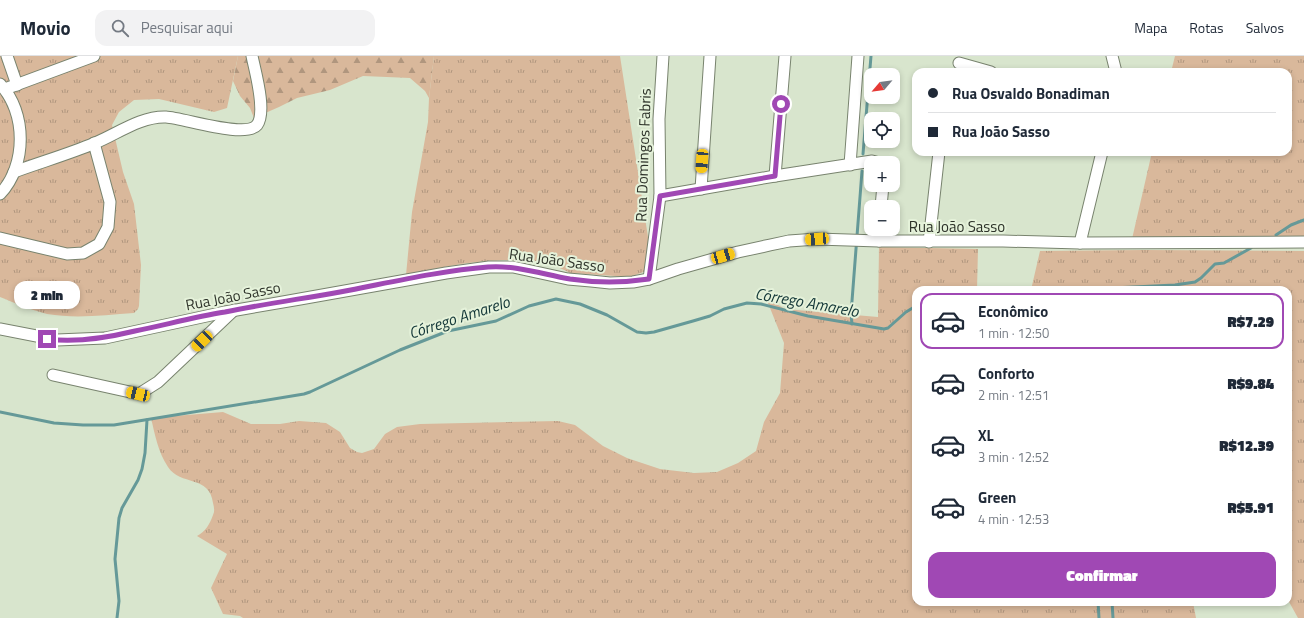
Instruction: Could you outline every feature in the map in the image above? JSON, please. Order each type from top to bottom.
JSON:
[{"type":"street","points":[[7,56],[17,85]]},
{"type":"street","points":[[0,194],[14,172],[21,144],[18,115],[2,87],[17,85],[94,56]]},
{"type":"street","points":[[14,172],[94,143],[140,122],[153,118],[166,117],[236,130],[250,130],[257,125],[260,118],[260,96],[252,56]]},
{"type":"street","name":"Rua Domingos Fabris","points":[[649,279],[660,196],[658,120],[663,56]]},
{"type":"street","points":[[701,189],[710,56]]},
{"type":"street","points":[[775,176],[785,56]]},
{"type":"street","points":[[850,165],[858,56]]},
{"type":"street","points":[[1112,56],[1115,68]]},
{"type":"street","points":[[958,64],[974,68]]},
{"type":"street","points":[[0,238],[67,254],[83,253],[99,244],[108,227],[110,202],[94,143]]},
{"type":"street","points":[[929,242],[939,156]]},
{"type":"street","points":[[1080,243],[1101,156]]},
{"type":"street","points":[[660,196],[864,162]]},
{"type":"street","points":[[879,236],[879,241]]},
{"type":"street","name":"Rua João Sasso","points":[[0,329],[57,340],[105,338],[234,310],[446,273],[489,267],[513,267],[568,279],[610,283],[633,282],[649,279],[678,269],[770,244],[817,239],[863,241],[1003,241],[1080,243],[1304,242]]},
{"type":"street","points":[[53,375],[138,394],[158,382],[234,310]]},
{"type":"green space","points":[[0,56],[238,56],[227,108],[214,112],[159,99],[134,100],[119,112],[112,125],[123,172],[134,204],[141,265],[139,306],[134,313],[90,316],[47,314],[0,297]]},
{"type":"green space","points":[[238,56],[434,56],[429,98],[425,91],[410,78],[363,76],[330,90],[297,98],[254,118],[250,108],[240,96],[233,81]]},
{"type":"green space","points":[[434,56],[620,56],[650,250],[646,271],[630,277],[570,273],[553,265],[533,261],[512,260],[467,263],[406,275],[412,212],[428,122]]},
{"type":"green space","points":[[1175,56],[1304,56],[1304,238],[1132,239],[1151,156],[1292,156],[1292,68],[1172,68]]},
{"type":"green space","points":[[879,247],[978,249],[977,286],[912,286],[912,606],[1194,606],[1196,618],[243,618],[240,616],[223,614],[211,588],[227,554],[197,536],[207,527],[214,514],[211,494],[201,484],[180,477],[173,473],[168,467],[159,449],[151,418],[223,412],[251,424],[280,424],[299,421],[326,423],[340,432],[350,448],[362,453],[374,449],[385,434],[397,427],[420,424],[558,421],[575,425],[603,446],[627,458],[660,469],[694,473],[717,472],[738,463],[756,451],[764,422],[780,393],[784,343],[766,298],[785,309],[878,317]]},
{"type":"green space","points":[[1040,251],[1304,251],[1304,618],[1298,618],[1291,606],[1292,286],[1032,286]]},
{"type":"waterway","points":[[863,154],[871,56]]},
{"type":"waterway","points":[[852,324],[851,314],[862,171]]},
{"type":"waterway","name":"Córrego Amarelo","points":[[1276,235],[1291,225],[1304,220]]},
{"type":"waterway","name":"Córrego Amarelo","points":[[1154,286],[1195,282],[1215,264],[1224,263],[1251,248]]},
{"type":"waterway","name":"Córrego Amarelo","points":[[0,412],[54,423],[114,425],[304,394],[400,350],[448,331],[496,321],[529,306],[556,299],[580,304],[607,315],[637,332],[646,333],[710,316],[724,309],[747,303],[761,304],[808,316],[884,329],[888,328],[912,308]]},
{"type":"waterway","points":[[117,618],[119,601],[115,559],[119,518],[122,508],[138,480],[142,469],[145,453],[147,420]]},
{"type":"waterway","points":[[1098,606],[1099,618]]},
{"type":"waterway","points":[[1112,606],[1113,618]]},
{"type":"route","points":[[47,339],[74,340],[105,338],[225,312],[446,273],[489,267],[513,267],[568,279],[610,283],[633,282],[649,279],[660,196],[775,176],[781,104]]}]
